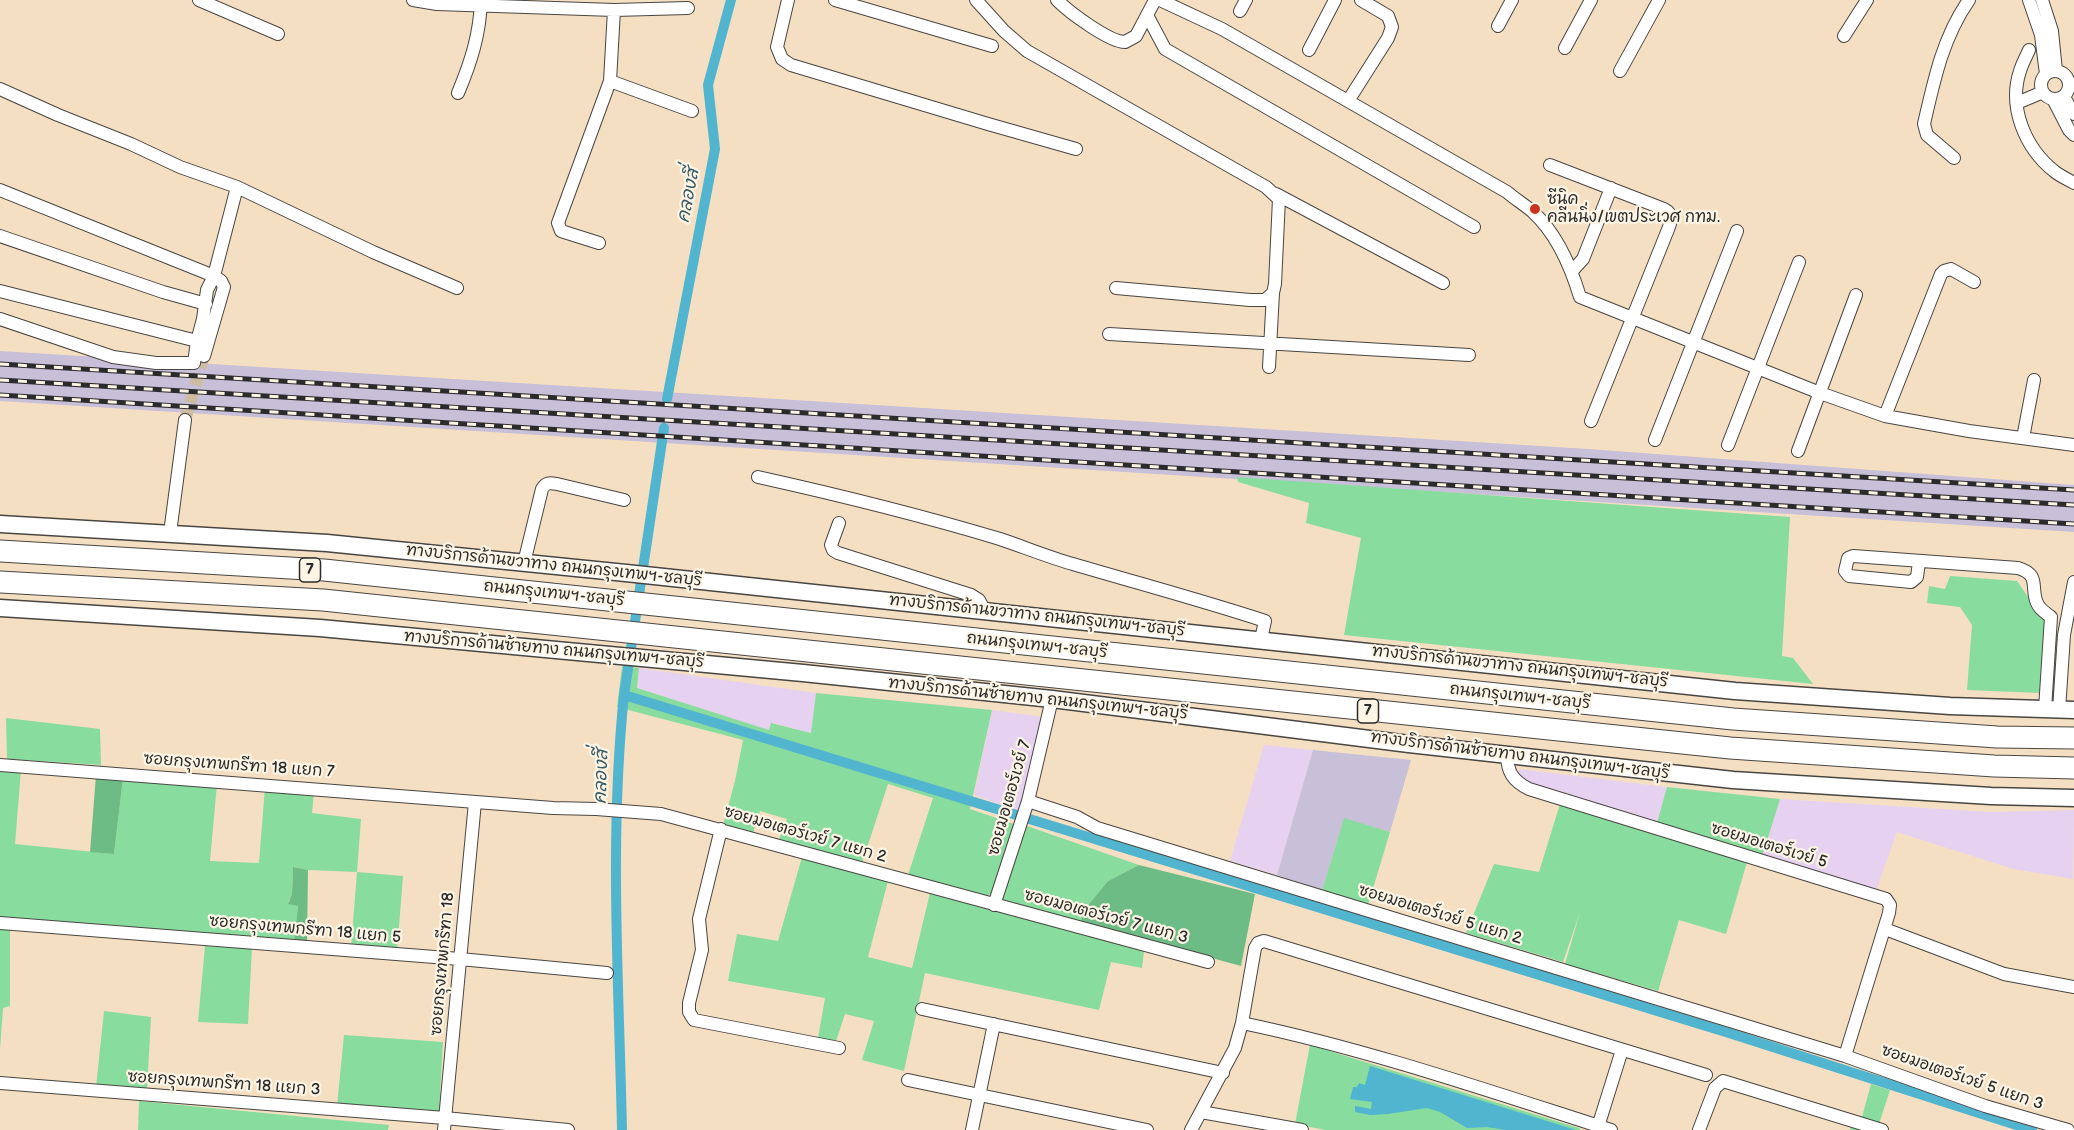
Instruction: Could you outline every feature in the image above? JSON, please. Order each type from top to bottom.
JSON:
[{"type":"highway","name":"ถนนกรุงเทพฯ-ชลบุรี","points":[[0,551],[324,570],[1733,719],[1997,737],[2074,738]]},
{"type":"highway","name":"ถนนกรุงเทพฯ-ชลบุรี","points":[[0,582],[323,600],[1730,748],[1994,766],[2074,768]]},
{"type":"main road","name":"ทางบริการด้านขวาทาง ถนนกรุงเทพฯ-ชลบุรี","points":[[0,524],[327,543],[1261,639],[1735,691],[1950,706],[2059,710]]},
{"type":"main road","name":"ทางบริการด้านซ้ายทาง ถนนกรุงเทพฯ-ชลบุรี","points":[[0,608],[320,628],[610,654],[1052,699],[1733,780],[1979,795],[2074,798]]},
{"type":"street","points":[[199,0],[278,34]]},
{"type":"street","points":[[413,0],[438,4],[481,2],[614,10],[688,8]]},
{"type":"street","points":[[788,0],[777,47],[782,59],[791,65],[978,122],[1076,149]]},
{"type":"street","points":[[835,0],[992,46]]},
{"type":"street","points":[[976,0],[1004,31],[1036,57],[1104,93],[1276,194],[1443,283]]},
{"type":"street","points":[[1057,0],[1079,18],[1120,42],[1131,40],[1136,36],[1155,0]]},
{"type":"street","points":[[1160,0],[1222,29],[1507,192],[1533,212],[1560,248],[1572,271],[1580,297],[1820,393],[1885,416],[2074,445]]},
{"type":"street","points":[[1309,50],[1335,0]]},
{"type":"street","points":[[1347,101],[1388,38],[1392,27],[1388,16],[1361,0]]},
{"type":"street","points":[[1498,26],[1512,0]]},
{"type":"street","points":[[1565,48],[1591,0]]},
{"type":"street","points":[[1620,71],[1659,0]]},
{"type":"street","points":[[1844,36],[1867,0]]},
{"type":"street","points":[[1954,158],[1927,135],[1924,124],[1945,43],[1969,0]]},
{"type":"street","points":[[2029,0],[2059,84],[2074,114]]},
{"type":"street","points":[[2042,0],[2052,31],[2059,84],[2069,130],[2074,135]]},
{"type":"street","points":[[458,93],[475,51],[481,2]]},
{"type":"street","points":[[600,243],[561,231],[558,223],[610,81],[614,10]]},
{"type":"street","points":[[1147,15],[1165,49],[1474,227]]},
{"type":"street","points":[[2029,50],[2020,71],[2017,97],[2021,126],[2031,146],[2055,172],[2074,183]]},
{"type":"street","points":[[610,81],[692,111]]},
{"type":"street","points":[[2017,97],[2059,84]]},
{"type":"street","points":[[0,89],[180,167],[237,187],[373,252],[457,288]]},
{"type":"street","points":[[1550,165],[1664,209],[1671,216],[1669,227],[1591,421]]},
{"type":"street","points":[[0,319],[113,357],[135,362],[194,363],[207,290],[214,276],[237,187]]},
{"type":"street","points":[[1572,271],[1583,259],[1611,188]]},
{"type":"street","points":[[0,190],[214,276],[224,286],[204,356]]},
{"type":"street","points":[[1269,367],[1280,203],[1276,194]]},
{"type":"street","points":[[1655,440],[1737,231]]},
{"type":"street","points":[[0,236],[163,292],[206,304]]},
{"type":"street","points":[[1728,444],[1799,262]]},
{"type":"street","points":[[1885,416],[1941,274],[1951,269],[1974,282]]},
{"type":"street","points":[[1116,288],[1260,301],[1273,293]]},
{"type":"street","points":[[0,291],[197,340]]},
{"type":"street","points":[[1798,451],[1856,295]]},
{"type":"street","points":[[1109,334],[1469,355]]},
{"type":"street","points":[[2023,438],[2034,380]]},
{"type":"street","points":[[170,533],[185,420]]},
{"type":"street","points":[[758,477],[854,498],[1199,599],[1265,621],[1261,639]]},
{"type":"street","points":[[524,563],[542,489],[545,485],[557,484],[624,500]]},
{"type":"street","points":[[838,523],[831,545],[838,553],[971,595],[979,600],[985,611]]},
{"type":"street","points":[[1919,562],[1917,577],[1911,582],[1849,576],[1845,571],[1848,558],[1854,556],[2018,568],[2026,570],[2034,581],[2038,605],[2051,617],[2071,620]]},
{"type":"street","points":[[2059,710],[2064,635],[2071,620],[2074,582]]},
{"type":"street","points":[[2051,617],[2059,710]]},
{"type":"street","name":"ซอยมอเตอร์เวย์ 7","points":[[994,905],[1019,833],[1052,699]]},
{"type":"street","name":"ซอยมอเตอร์เวย์ 5","points":[[1507,754],[1509,771],[1520,785],[1529,789],[1886,899],[1890,908],[1885,929],[1845,1056]]},
{"type":"street","name":"ซอยกรุงเทพกรีฑา 18 แยก 7","points":[[0,765],[604,810]]},
{"type":"street","name":"ซอยกรุงเทพกรีฑา 18","points":[[445,1124],[475,802]]},
{"type":"street","name":"ซอยมอเตอร์เวย์ 5 แยก 2","points":[[1027,804],[1077,817],[1097,828],[1845,1056]]},
{"type":"street","name":"ซอยมอเตอร์เวย์ 7 แยก 2","points":[[604,810],[661,814],[994,905]]},
{"type":"street","points":[[721,829],[699,919],[702,950],[689,1003],[690,1017],[694,1020],[839,1048]]},
{"type":"street","name":"ซอยมอเตอร์เวย์ 7 แยก 3","points":[[994,905],[1208,962]]},
{"type":"street","name":"ซอยกรุงเทพกรีฑา 18 แยก 5","points":[[0,923],[460,959],[607,973]]},
{"type":"street","points":[[1885,929],[2004,974],[2074,987]]},
{"type":"street","points":[[1191,1130],[1235,1048],[1242,1023],[1254,948],[1258,943],[1264,941],[1706,1075]]},
{"type":"street","points":[[922,1009],[1223,1073]]},
{"type":"street","points":[[1242,1023],[1302,1035],[1397,1061],[1602,1129],[1622,1050]]},
{"type":"street","points":[[972,1130],[994,1024]]},
{"type":"street","name":"ซอยมอเตอร์เวย์ 5 แยก 3","points":[[1845,1056],[1985,1106],[2068,1130]]},
{"type":"street","points":[[908,1080],[1147,1130]]},
{"type":"street","points":[[1699,1130],[1715,1088],[1722,1081],[1882,1130]]},
{"type":"street","name":"ซอยกรุงเทพกรีฑา 18 แยก 3","points":[[0,1083],[445,1124],[568,1130]]},
{"type":"street","points":[[1201,1112],[1302,1130]]},
{"type":"shaded area","points":[[0,351],[1588,449],[2074,485],[2074,532],[0,401]]},
{"type":"shaded area","points":[[639,668],[816,693],[811,733],[771,723],[770,731],[637,688]]},
{"type":"shaded area","points":[[992,710],[1044,717],[1020,812],[974,795]]},
{"type":"shaded area","points":[[1264,745],[1313,750],[1277,875],[1230,861]]},
{"type":"shaded area","points":[[1313,750],[1411,760],[1390,832],[1344,819],[1322,891],[1277,875]]},
{"type":"shaded area","points":[[1519,769],[1667,787],[1657,823],[1525,783],[1518,775]]},
{"type":"shaded area","points":[[1780,799],[1990,812],[2074,810],[2073,879],[2013,869],[1897,832],[1876,891],[1762,857]]},
{"type":"green space","points":[[1237,477],[1790,517],[1782,656],[1793,658],[1813,684],[1344,635],[1361,538],[1306,523],[1309,503],[1238,482]]},
{"type":"green space","points":[[1950,576],[2017,581],[2047,624],[2039,693],[1967,690],[1972,625],[1960,607],[1927,603],[1929,586],[1945,589]]},
{"type":"green space","points":[[622,666],[639,668],[637,688],[769,730],[771,723],[811,733],[816,693],[992,710],[970,809],[1014,824],[992,893],[985,897],[908,875],[933,798],[888,784],[862,863],[778,842],[787,819],[760,811],[753,833],[723,825],[743,740],[617,707]]},
{"type":"green space","points":[[6,718],[100,729],[101,765],[7,759]]},
{"type":"green space","points":[[0,768],[21,770],[15,844],[114,854],[123,778],[217,784],[210,861],[259,863],[265,787],[314,792],[312,813],[361,819],[357,872],[308,870],[293,867],[292,894],[288,903],[298,906],[294,941],[0,920]]},
{"type":"green space","points":[[96,775],[123,778],[114,854],[90,852]]},
{"type":"green space","points":[[1667,787],[1780,799],[1762,857],[1657,823]]},
{"type":"green space","points":[[1560,804],[1747,862],[1726,934],[1679,920],[1658,991],[1565,964],[1580,912],[1563,962],[1466,933],[1494,864],[1539,872]]},
{"type":"green space","points":[[1344,818],[1390,832],[1368,905],[1322,891]]},
{"type":"green space","points":[[1027,826],[1139,865],[1108,881],[1089,904],[1080,922],[1000,901]]},
{"type":"green space","points":[[802,857],[888,881],[868,957],[912,968],[930,893],[1144,951],[1142,968],[1111,962],[1099,1010],[925,973],[904,1071],[862,1060],[874,1021],[845,1014],[836,1041],[818,1038],[825,998],[728,981],[737,934],[778,941]]},
{"type":"green space","points":[[1139,865],[1255,894],[1241,966],[1080,922],[1089,904],[1108,881]]},
{"type":"green space","points":[[293,867],[308,870],[307,943],[294,941],[298,906],[288,904],[292,894]]},
{"type":"green space","points":[[357,872],[403,876],[397,952],[351,948]]},
{"type":"green space","points":[[0,929],[10,930],[10,1006],[3,1008],[0,1050]]},
{"type":"green space","points":[[205,946],[252,948],[248,1024],[198,1022]]},
{"type":"green space","points":[[104,1011],[151,1017],[147,1091],[96,1087]]},
{"type":"green space","points":[[344,1035],[443,1042],[439,1113],[337,1106]]},
{"type":"green space","points":[[1310,1045],[1581,1130],[1325,1130],[1295,1124]]},
{"type":"green space","points":[[1871,1084],[1890,1090],[1880,1121],[1880,1130],[1850,1130],[1862,1117]]},
{"type":"green space","points":[[139,1101],[389,1125],[388,1130],[138,1130]]},
{"type":"water","points":[[1370,1066],[1576,1130],[1467,1128],[1440,1112],[1427,1108],[1370,1115],[1355,1112],[1355,1106],[1371,1109],[1372,1102],[1350,1099],[1353,1087],[1357,1087],[1359,1083],[1365,1085]]},
{"type":"waterway","name":"คลองสี่","points":[[667,399],[715,149],[708,85],[731,0]]},
{"type":"waterway","name":"คลองสี่","points":[[622,1130],[616,912],[619,749],[624,695],[664,428]]},
{"type":"waterway","points":[[624,695],[1729,1033],[2032,1130]]},
{"type":"tunnel","points":[[185,420],[204,356]]},
{"type":"railway","points":[[0,364],[2074,490]]},
{"type":"railway","points":[[0,380],[2074,505]]},
{"type":"railway","points":[[0,395],[2074,524]]},
{"type":"place","name":"ซีนิค คลีนนิ่ง/เขตประเวศ กทม.","points":[[1535,209]]}]
